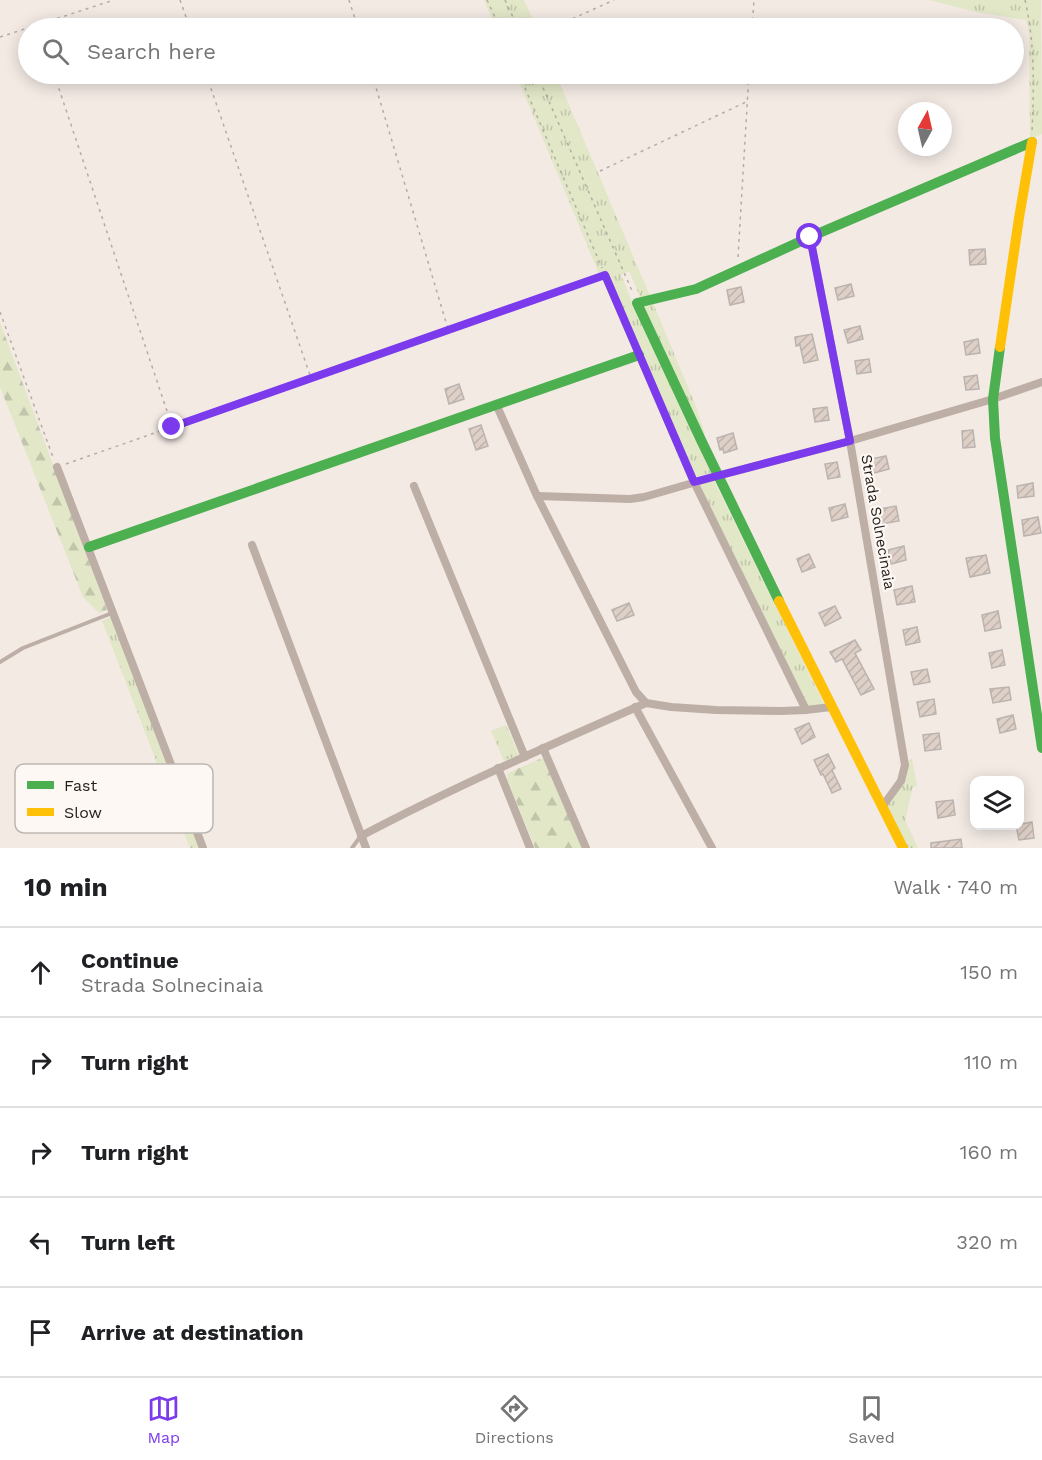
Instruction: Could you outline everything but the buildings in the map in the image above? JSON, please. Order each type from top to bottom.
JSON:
[{"type":"street","points":[[903,848],[717,476],[637,303],[696,289],[810,237],[1032,142]]},
{"type":"street","points":[[1032,142],[993,399],[995,438],[1042,748]]},
{"type":"street","name":"Strada Solnecinaia","points":[[810,237],[850,441],[905,765],[901,781],[882,807]]},
{"type":"street","points":[[605,275],[694,482],[806,710]]},
{"type":"street","points":[[88,547],[639,355]]},
{"type":"street","points":[[537,496],[630,499],[644,497],[850,441],[993,399],[1042,382]]},
{"type":"street","points":[[496,404],[537,496],[636,692],[646,703]]},
{"type":"street","points":[[57,467],[170,764]]},
{"type":"street","points":[[414,486],[525,757]]},
{"type":"street","points":[[252,545],[366,848]]},
{"type":"street","points":[[361,836],[415,807],[498,768],[646,703],[716,710],[806,710],[831,707]]},
{"type":"street","points":[[635,707],[712,848]]},
{"type":"street","points":[[543,748],[586,848]]},
{"type":"street","points":[[498,768],[530,848]]},
{"type":"street","points":[[197,833],[203,848]]},
{"type":"lane","points":[[0,662],[23,648],[112,613]]},
{"type":"lane","points":[[352,848],[361,836]]},
{"type":"path","points":[[59,18],[114,0]]},
{"type":"path","points":[[180,0],[186,18]]},
{"type":"path","points":[[349,0],[355,18]]},
{"type":"path","points":[[487,0],[495,18]]},
{"type":"path","points":[[505,0],[513,18]]},
{"type":"path","points":[[574,18],[614,0]]},
{"type":"path","points":[[753,18],[754,0]]},
{"type":"path","points":[[1025,0],[1032,41],[1034,94],[1032,142]]},
{"type":"path","points":[[0,37],[18,31]]},
{"type":"path","points":[[57,84],[172,427]]},
{"type":"path","points":[[209,84],[311,378]]},
{"type":"path","points":[[375,84],[448,330]]},
{"type":"path","points":[[0,312],[57,467],[605,275],[523,84]]},
{"type":"path","points":[[541,84],[637,303]]},
{"type":"path","points":[[737,270],[748,84]]},
{"type":"path","points":[[600,171],[747,101]]},
{"type":"green space","points":[[484,0],[524,0],[532,18],[492,18]]},
{"type":"green space","points":[[929,0],[1041,0],[1042,134],[1030,139],[1029,34],[1026,20],[976,12]]},
{"type":"green space","points":[[520,84],[560,84],[650,296],[640,297],[629,271],[621,275],[711,473],[695,477],[610,278],[602,281]]},
{"type":"green space","points":[[653,303],[705,434],[701,435],[641,305]]},
{"type":"green space","points":[[0,322],[107,610],[99,613],[83,597],[0,387]]},
{"type":"green space","points":[[714,481],[824,704],[808,707],[698,485]]},
{"type":"green space","points":[[111,617],[168,764],[157,764],[102,621]]},
{"type":"green space","points":[[506,725],[519,755],[504,761],[491,731]]},
{"type":"green space","points":[[542,758],[546,762],[583,848],[535,848],[507,779],[508,773]]},
{"type":"green space","points":[[912,759],[917,786],[913,787],[906,822],[918,848],[907,848],[887,811],[891,798],[905,776],[908,762]]},
{"type":"green space","points":[[184,833],[194,833],[200,848],[190,848]]},
{"type":"traffic: fast","points":[[779,601],[637,303],[696,289],[810,237],[1032,142]]},
{"type":"traffic: fast","points":[[1000,347],[993,399],[995,438],[1042,748]]},
{"type":"traffic: fast","points":[[89,547],[639,355]]},
{"type":"traffic: slow","points":[[1000,347],[1032,142]]},
{"type":"traffic: slow","points":[[779,601],[903,848]]},
{"type":"route","points":[[172,427],[605,275],[694,482],[850,441],[810,237]]}]
